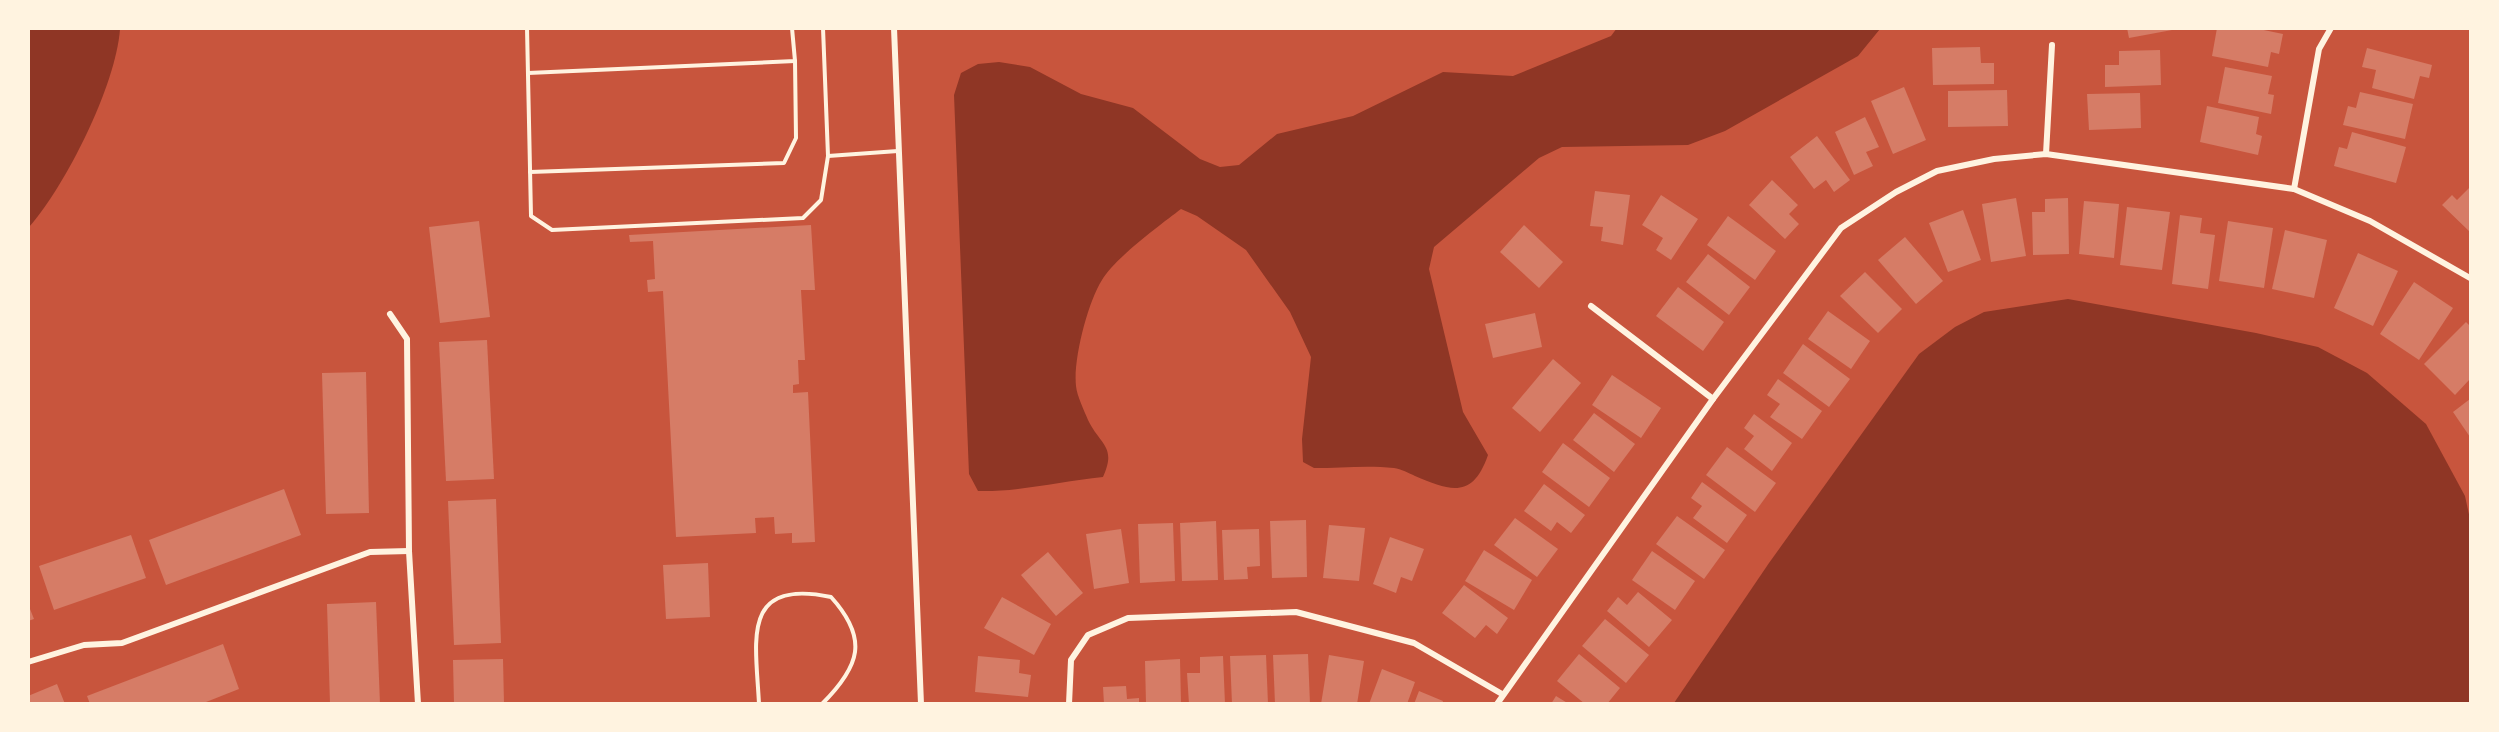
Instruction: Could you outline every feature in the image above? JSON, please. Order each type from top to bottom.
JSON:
[{"type":"street","points":[[894,28],[921,704]]},
{"type":"street","points":[[2294,189],[2319,49],[2331,28]]},
{"type":"street","points":[[2046,154],[2052,45]]},
{"type":"street","points":[[1497,704],[1713,399],[1841,228],[1896,192],[1937,171],[1994,159],[2046,154],[2229,182],[2294,189],[2370,221],[2470,278]]},
{"type":"street","points":[[1591,306],[1713,399]]},
{"type":"street","points":[[390,314],[407,339],[409,551],[418,704]]},
{"type":"street","points":[[28,662],[84,645],[122,643],[370,552],[409,551]]},
{"type":"street","points":[[1069,704],[1071,660],[1088,635],[1128,618],[1296,612],[1414,643],[1502,694]]},
{"type":"lane","points":[[527,28],[531,216],[552,230],[803,218],[821,200],[828,156],[823,28]]},
{"type":"lane","points":[[530,172],[784,163],[796,138],[792,28]]},
{"type":"lane","points":[[528,73],[795,61]]},
{"type":"lane","points":[[828,156],[899,151]]},
{"type":"lane","points":[[759,704],[756,627],[760,613],[783,595],[808,592],[831,597],[851,624],[856,640],[856,658],[847,675],[822,704]]},
{"type":"shaded area","points":[[29,28],[120,29],[109,78],[87,133],[58,186],[29,227]]},
{"type":"shaded area","points":[[1617,28],[1880,29],[1858,56],[1725,131],[1688,145],[1562,147],[1539,158],[1434,247],[1429,269],[1463,412],[1488,455],[1482,469],[1468,485],[1460,488],[1440,486],[1394,468],[1314,468],[1303,462],[1302,439],[1311,357],[1290,312],[1246,250],[1197,216],[1181,209],[1139,242],[1108,271],[1097,290],[1087,316],[1079,346],[1076,386],[1088,420],[1108,452],[1107,467],[1103,477],[1025,488],[978,491],[969,474],[954,95],[961,73],[978,64],[999,62],[1030,67],[1081,94],[1133,108],[1200,159],[1220,167],[1239,165],[1277,134],[1353,116],[1443,72],[1513,76],[1611,36]]},
{"type":"shaded area","points":[[2068,299],[2256,333],[2318,347],[2367,373],[2426,424],[2465,496],[2470,519],[2470,703],[1674,703],[1769,563],[1919,354],[1955,327],[1984,312]]},
{"type":"building","points":[[2127,28],[2172,28],[2172,30],[2129,38]]},
{"type":"building","points":[[2217,28],[2254,28],[2283,34],[2279,54],[2271,52],[2268,67],[2212,56]]},
{"type":"building","points":[[1980,47],[1981,63],[1994,63],[1994,84],[1933,85],[1932,48]]},
{"type":"building","points":[[2367,48],[2432,65],[2429,78],[2420,76],[2414,99],[2372,88],[2376,70],[2362,67]]},
{"type":"building","points":[[2160,50],[2161,85],[2105,87],[2105,65],[2119,65],[2119,51]]},
{"type":"building","points":[[2225,67],[2272,76],[2268,94],[2274,95],[2271,114],[2218,103]]},
{"type":"building","points":[[1904,87],[1926,140],[1893,154],[1871,101]]},
{"type":"building","points":[[2007,90],[2008,126],[1948,127],[1948,91]]},
{"type":"building","points":[[2360,92],[2413,104],[2405,139],[2343,125],[2348,106],[2356,108]]},
{"type":"building","points":[[2140,93],[2141,128],[2089,130],[2087,94]]},
{"type":"building","points":[[2207,106],[2259,117],[2256,134],[2262,136],[2258,155],[2200,142]]},
{"type":"building","points":[[1865,117],[1879,147],[1866,152],[1873,166],[1854,175],[1835,132]]},
{"type":"building","points":[[2352,132],[2406,147],[2396,183],[2334,166],[2339,147],[2347,149]]},
{"type":"building","points":[[1817,136],[1850,180],[1834,192],[1826,180],[1814,189],[1790,157]]},
{"type":"building","points":[[1772,180],[1798,205],[1789,214],[1799,224],[1785,239],[1749,205]]},
{"type":"building","points":[[2470,187],[2470,232],[2442,205],[2452,195],[2457,200]]},
{"type":"building","points":[[1595,191],[1630,195],[1623,245],[1601,241],[1603,227],[1590,226]]},
{"type":"building","points":[[1661,195],[1698,219],[1671,260],[1656,250],[1663,238],[1642,225]]},
{"type":"building","points":[[2016,198],[2026,256],[1991,262],[1982,204]]},
{"type":"building","points":[[2068,198],[2069,254],[2033,255],[2032,212],[2045,212],[2045,199]]},
{"type":"building","points":[[2084,201],[2119,204],[2114,258],[2079,254]]},
{"type":"building","points":[[2127,207],[2170,212],[2162,270],[2120,265]]},
{"type":"building","points":[[1963,210],[1981,260],[1948,272],[1929,223]]},
{"type":"building","points":[[2180,215],[2202,218],[2200,233],[2215,235],[2208,289],[2172,284]]},
{"type":"building","points":[[1728,216],[1776,251],[1755,280],[1707,245]]},
{"type":"building","points":[[479,221],[490,317],[440,323],[429,227]]},
{"type":"building","points":[[2228,221],[2273,228],[2264,288],[2219,281]]},
{"type":"building","points":[[811,225],[815,290],[801,290],[805,360],[798,360],[799,384],[793,385],[793,393],[808,392],[815,542],[792,543],[792,533],[775,534],[774,517],[755,518],[756,533],[676,537],[663,291],[648,292],[647,280],[655,279],[653,241],[630,242],[629,235]]},
{"type":"building","points":[[1524,225],[1563,262],[1539,288],[1500,252]]},
{"type":"building","points":[[2285,230],[2327,240],[2314,298],[2272,289]]},
{"type":"building","points":[[1905,237],[1943,281],[1916,304],[1878,260]]},
{"type":"building","points":[[2358,253],[2398,271],[2373,326],[2334,308]]},
{"type":"building","points":[[1708,254],[1750,287],[1729,315],[1686,282]]},
{"type":"building","points":[[1865,272],[1902,309],[1878,333],[1840,296]]},
{"type":"building","points":[[2414,282],[2453,308],[2419,360],[2380,334]]},
{"type":"building","points":[[1678,287],[1724,322],[1703,351],[1656,316]]},
{"type":"building","points":[[1828,311],[1870,341],[1851,369],[1808,339]]},
{"type":"building","points":[[1535,313],[1542,347],[1493,358],[1485,324]]},
{"type":"building","points":[[2466,322],[2470,326],[2470,379],[2455,395],[2424,364]]},
{"type":"building","points":[[487,340],[494,479],[446,481],[439,342]]},
{"type":"building","points":[[1803,344],[1850,379],[1829,407],[1783,373]]},
{"type":"building","points":[[1553,359],[1581,383],[1540,432],[1512,408]]},
{"type":"building","points":[[366,372],[369,513],[326,514],[322,373]]},
{"type":"building","points":[[1612,375],[1661,408],[1641,438],[1592,405]]},
{"type":"building","points":[[1778,379],[1822,411],[1802,439],[1770,417],[1780,404],[1767,395]]},
{"type":"building","points":[[2470,399],[2470,437],[2453,412]]},
{"type":"building","points":[[1594,413],[1635,444],[1614,472],[1573,440]]},
{"type":"building","points":[[1754,414],[1792,443],[1772,471],[1744,449],[1754,436],[1744,428]]},
{"type":"building","points":[[1563,443],[1610,478],[1589,507],[1542,472]]},
{"type":"building","points":[[1727,447],[1776,483],[1755,512],[1706,475]]},
{"type":"building","points":[[1702,482],[1747,515],[1727,543],[1693,518],[1702,506],[1691,498]]},
{"type":"building","points":[[1544,484],[1585,515],[1571,533],[1557,522],[1551,531],[1524,511]]},
{"type":"building","points":[[284,489],[301,535],[166,585],[149,540]]},
{"type":"building","points":[[496,499],[501,643],[454,645],[448,501]]},
{"type":"building","points":[[1677,516],[1725,550],[1704,579],[1656,544]]},
{"type":"building","points":[[1515,518],[1558,549],[1537,577],[1494,545]]},
{"type":"building","points":[[1306,520],[1307,577],[1272,578],[1270,521]]},
{"type":"building","points":[[1216,521],[1218,580],[1182,581],[1180,523]]},
{"type":"building","points":[[1173,523],[1175,581],[1140,583],[1138,524]]},
{"type":"building","points":[[1329,525],[1365,528],[1359,581],[1323,578]]},
{"type":"building","points":[[1121,529],[1129,583],[1094,589],[1086,534]]},
{"type":"building","points":[[1259,529],[1260,566],[1247,567],[1248,579],[1224,580],[1222,530]]},
{"type":"building","points":[[131,535],[146,578],[54,610],[39,566]]},
{"type":"building","points":[[1390,537],[1424,549],[1412,581],[1401,577],[1396,593],[1373,584]]},
{"type":"building","points":[[1484,550],[1532,580],[1514,610],[1465,581]]},
{"type":"building","points":[[1652,551],[1695,581],[1675,610],[1632,580]]},
{"type":"building","points":[[1048,552],[1083,593],[1056,616],[1021,575]]},
{"type":"building","points":[[708,563],[710,617],[666,619],[663,565]]},
{"type":"building","points":[[1464,585],[1508,618],[1497,634],[1486,625],[1475,638],[1442,613]]},
{"type":"building","points":[[1638,592],[1672,620],[1649,647],[1607,611],[1618,597],[1627,605]]},
{"type":"building","points":[[1002,597],[1051,624],[1034,655],[984,628]]},
{"type":"building","points":[[376,602],[380,704],[330,704],[327,604]]},
{"type":"building","points":[[28,604],[34,619],[28,621]]},
{"type":"building","points":[[1605,619],[1649,655],[1626,683],[1582,646]]},
{"type":"building","points":[[223,644],[239,689],[201,704],[90,704],[87,696]]},
{"type":"building","points":[[1308,654],[1310,704],[1275,704],[1273,655]]},
{"type":"building","points":[[1579,654],[1620,688],[1607,704],[1585,704],[1557,681]]},
{"type":"building","points":[[1266,655],[1268,704],[1232,704],[1230,656]]},
{"type":"building","points":[[1329,655],[1364,661],[1357,704],[1321,704]]},
{"type":"building","points":[[978,656],[1020,660],[1019,673],[1031,675],[1028,697],[975,692]]},
{"type":"building","points":[[1223,656],[1225,704],[1189,704],[1187,673],[1200,673],[1200,657]]},
{"type":"building","points":[[503,659],[504,704],[454,704],[453,660]]},
{"type":"building","points":[[1180,659],[1181,704],[1146,704],[1145,661]]},
{"type":"building","points":[[1382,669],[1415,682],[1407,704],[1369,704]]},
{"type":"building","points":[[57,684],[65,704],[28,704],[28,696]]},
{"type":"building","points":[[1126,686],[1127,699],[1139,698],[1139,704],[1104,704],[1103,687]]},
{"type":"building","points":[[1419,691],[1443,701],[1442,704],[1414,704]]},
{"type":"building","points":[[1556,696],[1569,704],[1551,704]]}]
